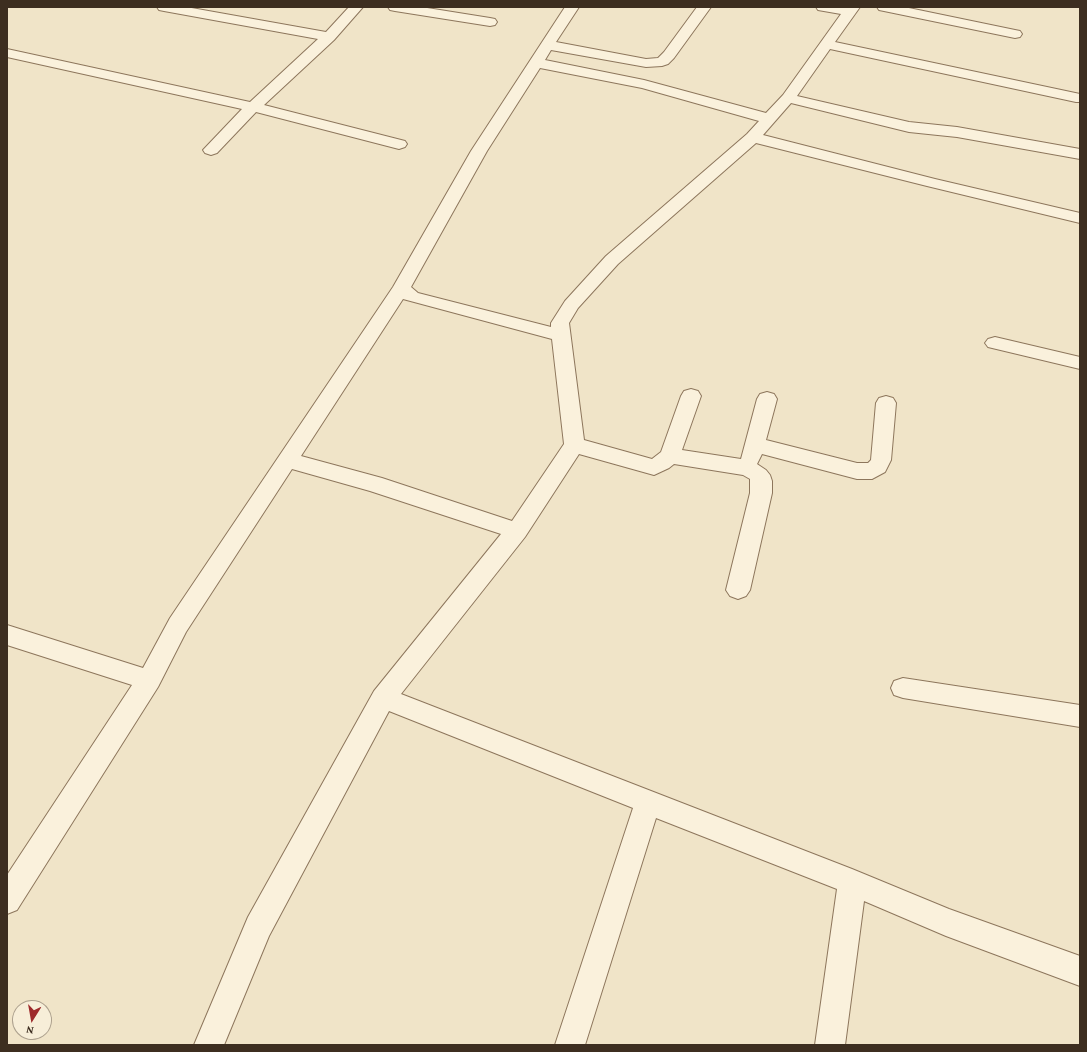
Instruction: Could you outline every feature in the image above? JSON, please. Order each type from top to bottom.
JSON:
[{"type":"street","points":[[164,7],[330,37]]},
{"type":"street","points":[[211,150],[254,107],[330,37],[356,7]]},
{"type":"street","points":[[395,7],[490,22]]},
{"type":"street","points":[[7,900],[149,680],[178,625],[402,287],[480,151],[572,7]]},
{"type":"street","points":[[548,45],[657,64],[669,55],[704,7]]},
{"type":"street","points":[[823,7],[851,9]]},
{"type":"street","points":[[884,7],[1015,34]]},
{"type":"street","points":[[209,1045],[258,927],[383,698],[517,531],[574,445],[560,335],[560,323],[571,305],[612,260],[753,137],[788,98],[851,9]]},
{"type":"street","points":[[826,44],[1076,98]]},
{"type":"street","points":[[7,53],[254,107],[399,144]]},
{"type":"street","points":[[536,63],[644,84],[769,119]]},
{"type":"street","points":[[788,98],[909,127],[957,132],[1080,154]]},
{"type":"street","points":[[753,137],[933,183],[1080,218]]},
{"type":"street","points":[[402,287],[404,292],[412,297],[560,335]]},
{"type":"street","points":[[995,343],[1080,363]]},
{"type":"street","points":[[574,445],[654,467],[662,463],[670,456],[691,396]]},
{"type":"street","points":[[748,468],[767,399]]},
{"type":"street","points":[[754,445],[857,471],[872,471],[878,467],[881,460],[886,403]]},
{"type":"street","points":[[670,456],[748,468],[759,475],[761,481],[760,493],[738,590]]},
{"type":"street","points":[[287,460],[374,484],[517,531]]},
{"type":"street","points":[[7,635],[149,680]]},
{"type":"street","points":[[903,688],[1080,716]]},
{"type":"street","points":[[383,698],[852,882],[946,922],[1080,971]]},
{"type":"street","points":[[570,1045],[648,802]]},
{"type":"street","points":[[830,1045],[852,882]]}]
